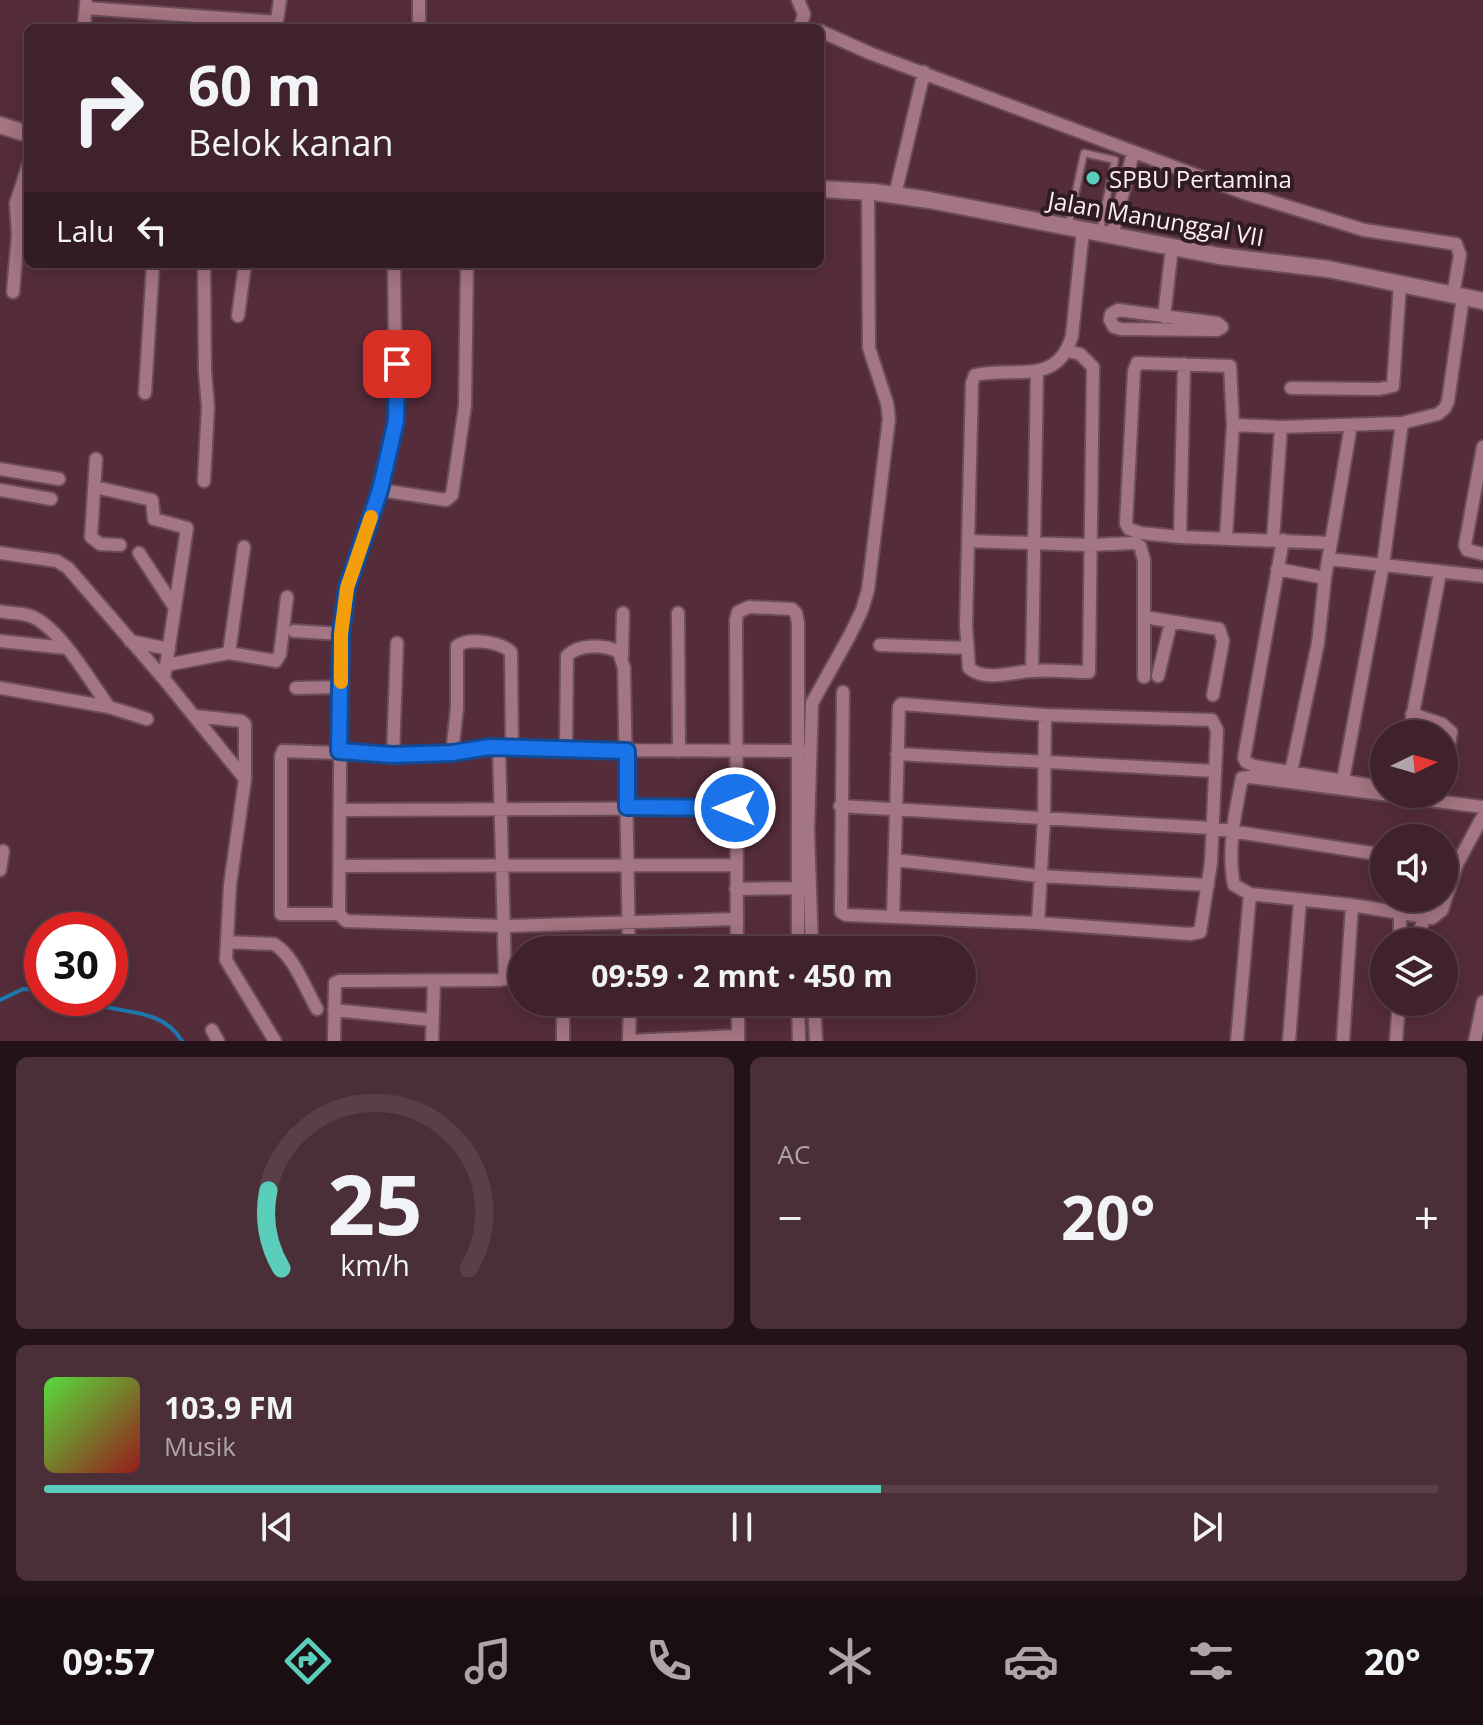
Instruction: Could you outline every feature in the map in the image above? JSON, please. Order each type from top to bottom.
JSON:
[{"type":"street","points":[[277,24],[280,0]]},
{"type":"street","points":[[419,0],[419,24]]},
{"type":"street","points":[[798,0],[805,23]]},
{"type":"street","points":[[805,23],[808,0]]},
{"type":"street","points":[[84,24],[86,4],[161,7],[271,24]]},
{"type":"street","points":[[824,33],[1244,193],[1364,230],[1456,244],[1460,255],[1458,296],[1445,408],[1438,414],[1402,423],[1281,427],[1233,425]]},
{"type":"street","points":[[895,195],[924,72]]},
{"type":"street","points":[[0,125],[24,133]]},
{"type":"street","points":[[1068,351],[1080,354],[1093,367],[1089,672],[976,674],[969,668],[967,648],[974,378],[986,372],[1037,372],[1057,364],[1068,351],[1091,232],[1133,153]]},
{"type":"street","points":[[13,292],[16,200],[24,177]]},
{"type":"street","name":"Jalan Manunggal VII","points":[[824,189],[895,195],[1172,247],[1328,269],[1483,301]]},
{"type":"street","points":[[798,936],[803,751],[812,703],[850,635],[868,590],[888,435],[887,403],[869,348],[868,192]]},
{"type":"street","points":[[1164,317],[1172,247]]},
{"type":"street","points":[[145,393],[153,268]]},
{"type":"street","points":[[204,268],[208,407],[204,481]]},
{"type":"street","points":[[238,316],[244,268]]},
{"type":"street","points":[[339,914],[341,634],[347,588],[380,490],[397,413],[394,268]]},
{"type":"street","points":[[380,490],[446,500],[452,495],[465,406],[467,268]]},
{"type":"street","points":[[1291,388],[1379,389],[1393,386],[1400,284]]},
{"type":"street","points":[[1121,310],[1164,317],[1217,323],[1222,327],[1217,330],[1121,329],[1114,327],[1110,320],[1113,312],[1121,310]]},
{"type":"street","points":[[1226,538],[1233,425],[1230,366],[1141,362],[1136,365],[1126,524],[1129,529],[1180,537],[1331,543]]},
{"type":"street","points":[[1180,537],[1184,364]]},
{"type":"street","points":[[1032,671],[1037,372]]},
{"type":"street","points":[[1343,780],[1383,565],[1402,423]]},
{"type":"street","points":[[1291,772],[1318,643],[1325,578],[1351,425]]},
{"type":"street","points":[[1281,427],[1277,569],[1244,758],[1254,766],[1370,785]]},
{"type":"street","points":[[1483,447],[1465,545],[1470,552],[1483,554]]},
{"type":"street","points":[[96,459],[91,537],[100,544],[120,545]]},
{"type":"street","points":[[0,469],[59,479]]},
{"type":"street","points":[[95,487],[152,500],[154,519],[187,528],[164,679]]},
{"type":"street","points":[[0,490],[51,499]]},
{"type":"street","points":[[969,541],[1089,545],[1134,543],[1140,546],[1144,560],[1144,677]]},
{"type":"street","points":[[229,653],[244,547]]},
{"type":"street","points":[[0,553],[63,563],[164,679],[245,779]]},
{"type":"street","points":[[139,553],[175,608]]},
{"type":"street","points":[[1329,559],[1482,576]]},
{"type":"street","points":[[1277,569],[1325,578]]},
{"type":"street","points":[[1411,720],[1440,573]]},
{"type":"street","points":[[166,665],[229,653],[276,661],[280,654],[287,597]]},
{"type":"street","points":[[737,936],[736,620],[738,612],[749,607],[792,609],[796,613],[812,936]]},
{"type":"street","points":[[0,611],[39,620],[66,648],[109,707]]},
{"type":"street","points":[[623,613],[629,936]]},
{"type":"street","points":[[678,613],[679,751]]},
{"type":"street","points":[[1144,617],[1221,630],[1223,641],[1213,695]]},
{"type":"street","points":[[1158,676],[1171,622]]},
{"type":"street","points":[[294,631],[341,634]]},
{"type":"street","points":[[0,641],[66,648]]},
{"type":"street","points":[[130,641],[169,649]]},
{"type":"street","points":[[452,753],[457,708],[457,646],[466,641],[504,646],[511,652],[500,808],[505,976],[502,979]]},
{"type":"street","points":[[393,755],[397,643]]},
{"type":"street","points":[[880,645],[967,648]]},
{"type":"street","points":[[566,750],[567,656],[578,649],[601,647],[612,648],[622,657]]},
{"type":"street","points":[[296,688],[341,687]]},
{"type":"street","points":[[0,688],[109,707],[147,719]]},
{"type":"street","points":[[843,692],[841,912],[846,915],[1196,933],[1203,925],[1208,885],[1217,730],[1210,719],[1045,715],[901,704],[893,917]]},
{"type":"street","points":[[1412,714],[1430,720]]},
{"type":"street","points":[[1038,923],[1044,818],[1045,715]]},
{"type":"street","points":[[195,716],[245,723],[245,779],[230,885],[226,960],[275,1041]]},
{"type":"street","points":[[737,919],[504,926],[346,921],[339,914],[281,914],[281,756],[283,751],[289,749],[393,755],[452,753],[489,747],[803,751]]},
{"type":"street","points":[[897,754],[1215,771]]},
{"type":"street","points":[[1370,908],[1250,894],[1234,885],[1234,830],[1242,778],[1483,807]]},
{"type":"street","points":[[840,806],[1234,830],[1370,853]]},
{"type":"street","points":[[341,810],[735,808]]},
{"type":"street","points":[[1458,854],[1481,824]]},
{"type":"street","points":[[0,870],[3,851]]},
{"type":"street","points":[[895,860],[1040,876],[1208,885]]},
{"type":"street","points":[[340,866],[736,865]]},
{"type":"street","points":[[736,889],[798,888]]},
{"type":"street","points":[[1237,1041],[1250,894]]},
{"type":"street","points":[[1289,1041],[1300,900]]},
{"type":"street","points":[[1343,1041],[1352,905]]},
{"type":"street","points":[[1400,928],[1400,912],[1424,918],[1440,912]]},
{"type":"street","points":[[1421,928],[1424,918]]},
{"type":"street","points":[[227,942],[278,946],[286,954],[317,1009]]},
{"type":"street","points":[[334,1041],[335,983],[339,981],[508,979]]},
{"type":"street","points":[[432,1041],[434,982]]},
{"type":"street","points":[[1475,1041],[1483,1002]]},
{"type":"street","points":[[334,1010],[432,1020]]},
{"type":"street","points":[[563,1016],[563,1041]]},
{"type":"street","points":[[630,1016],[629,1041],[738,1039],[738,1016]]},
{"type":"street","points":[[798,1016],[799,1041]]},
{"type":"street","points":[[815,1016],[816,1041]]},
{"type":"street","points":[[1396,1041],[1398,1016]]},
{"type":"lane","points":[[1084,153],[1115,160],[1091,232],[1084,153]]},
{"type":"waterway","points":[[0,1000],[24,989]]},
{"type":"waterway","points":[[128,1012],[159,1020],[182,1041]]},
{"type":"slow traffic","points":[[341,682],[341,634],[347,588],[371,517]]},
{"type":"place","name":"SPBU Pertamina","points":[[1093,178]]},
{"type":"route","points":[[397,364],[396,421],[380,490],[347,588],[341,634],[339,751],[393,755],[452,753],[489,747],[627,751],[627,807],[735,808]]}]
